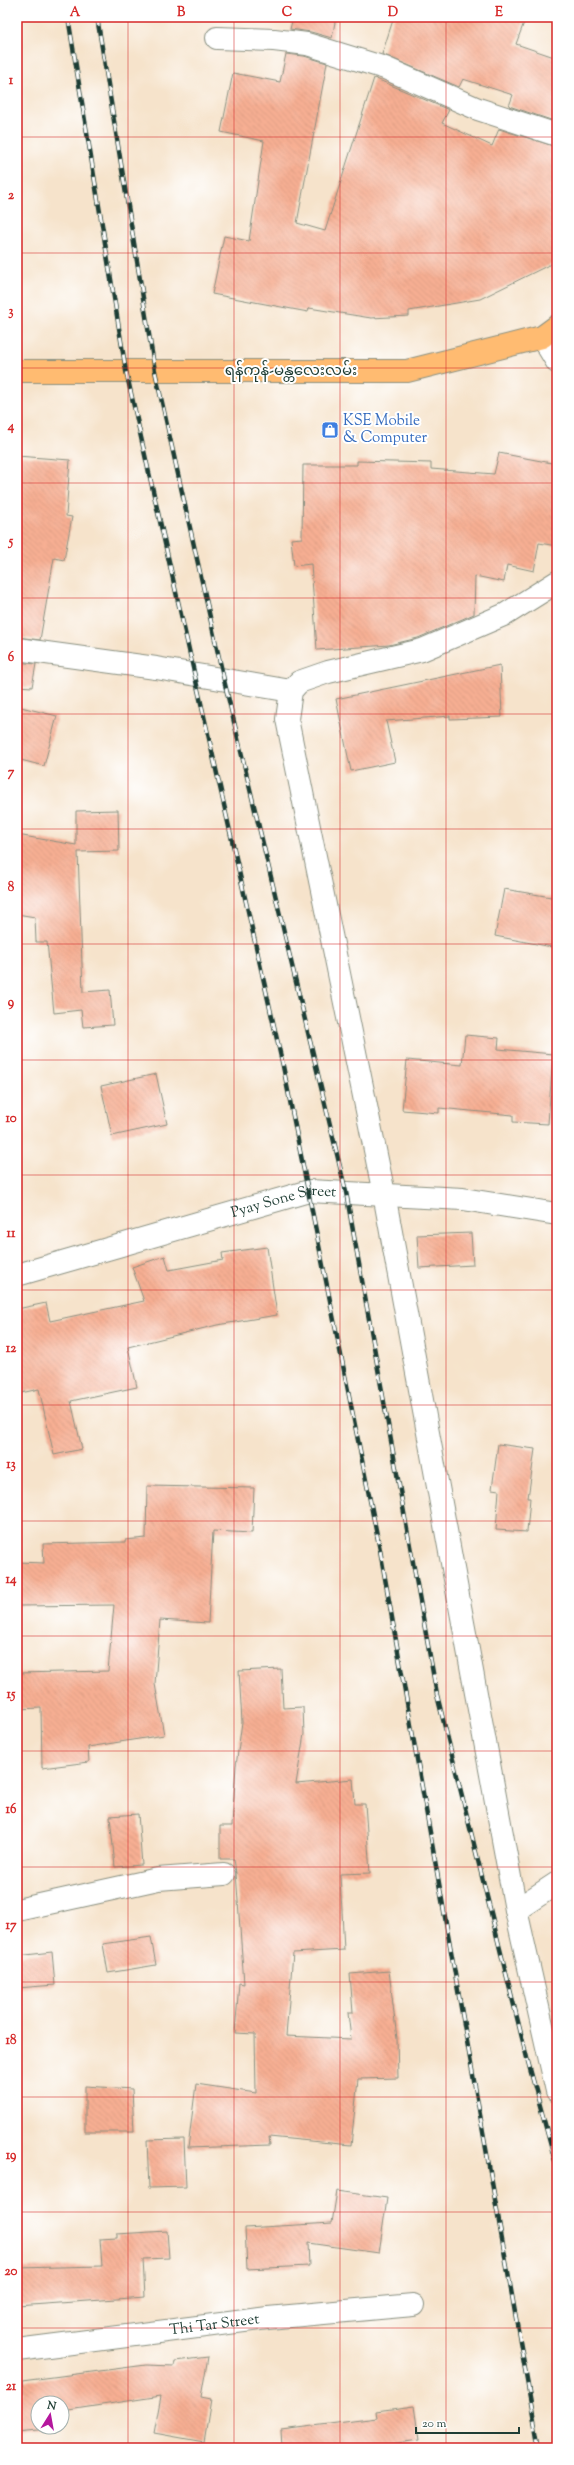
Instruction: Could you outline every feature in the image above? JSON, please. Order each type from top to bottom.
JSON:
[{"type":"main road","name":"ရန်ကုန်-မန္တလေးလမ်း","points":[[17,371],[407,371],[549,331]]},
{"type":"street","points":[[217,38],[274,40],[307,44],[385,68],[478,109],[557,135]]},
{"type":"street","points":[[549,331],[557,362]]},
{"type":"street","points":[[557,582],[506,614],[422,650],[328,672],[298,682],[291,691],[288,719],[384,1194],[516,1910],[557,2090]]},
{"type":"street","points":[[17,649],[156,668],[291,691]]},
{"type":"street","name":"Pyay Sone Street","points":[[17,1275],[310,1190],[463,1199],[557,1214]]},
{"type":"street","points":[[17,1910],[158,1879],[224,1874]]},
{"type":"street","points":[[516,1910],[557,1883]]},
{"type":"street","name":"Thi Tar Street","points":[[17,2350],[268,2318],[413,2305]]},
{"type":"building","points":[[293,17],[336,17],[332,38],[311,32],[290,29]]},
{"type":"building","points":[[394,17],[526,17],[516,44],[557,58],[557,122],[509,106],[513,95],[463,79],[459,87],[382,54]]},
{"type":"building","points":[[286,54],[304,56],[327,63],[297,223],[325,231],[374,78],[449,110],[442,123],[492,146],[499,129],[557,147],[557,261],[480,299],[409,311],[409,316],[371,318],[309,308],[308,312],[212,294],[224,236],[249,241],[264,141],[221,132],[233,73],[280,82]]},
{"type":"building","points":[[499,453],[557,464],[557,546],[539,543],[534,571],[507,565],[504,582],[475,576],[474,614],[418,638],[389,645],[317,650],[311,564],[294,566],[291,539],[302,538],[303,465],[357,465],[357,461],[431,463],[431,469],[494,474]]},
{"type":"building","points":[[17,456],[70,460],[66,516],[72,517],[64,560],[54,558],[40,640],[17,637]]},
{"type":"building","points":[[17,662],[36,664],[32,687],[17,686]]},
{"type":"building","points":[[500,665],[502,717],[450,719],[450,716],[386,721],[395,762],[351,771],[336,699]]},
{"type":"building","points":[[17,706],[57,716],[44,766],[17,759]]},
{"type":"building","points":[[118,810],[119,851],[78,852],[83,992],[110,990],[113,1025],[83,1027],[81,1010],[54,1013],[47,942],[36,942],[35,917],[17,914],[17,835],[76,845],[76,811]]},
{"type":"building","points":[[504,889],[557,898],[557,948],[495,936]]},
{"type":"building","points":[[465,1035],[499,1038],[498,1049],[553,1054],[548,1124],[513,1122],[513,1115],[439,1108],[439,1113],[402,1110],[407,1060],[462,1065]]},
{"type":"building","points":[[156,1074],[167,1124],[112,1136],[101,1086]]},
{"type":"building","points":[[471,1233],[473,1265],[419,1268],[417,1235]]},
{"type":"building","points":[[267,1247],[277,1315],[217,1325],[128,1347],[137,1387],[71,1401],[82,1449],[54,1455],[39,1389],[21,1393],[17,1373],[17,1309],[46,1303],[50,1321],[144,1301],[132,1267],[165,1256],[169,1270],[223,1260],[222,1253]]},
{"type":"building","points":[[498,1444],[535,1449],[528,1498],[530,1498],[527,1532],[496,1530],[499,1490],[492,1489]]},
{"type":"building","points":[[147,1486],[254,1488],[252,1533],[213,1531],[208,1623],[160,1620],[155,1684],[164,1735],[88,1747],[89,1762],[42,1768],[41,1708],[17,1709],[17,1673],[108,1671],[114,1605],[17,1606],[17,1562],[44,1563],[43,1544],[125,1542],[125,1540],[146,1538]]},
{"type":"building","points":[[281,1669],[283,1708],[303,1707],[304,1734],[296,1784],[353,1779],[355,1804],[365,1804],[370,1873],[340,1874],[344,1950],[293,1953],[286,2036],[351,2039],[348,2013],[353,2013],[350,1974],[389,1971],[397,2039],[398,2078],[358,2079],[351,2145],[269,2137],[270,2145],[188,2148],[196,2084],[256,2093],[255,2034],[235,2033],[239,1983],[244,1984],[236,1873],[234,1859],[220,1859],[220,1826],[232,1826],[236,1766],[242,1722],[239,1671]]},
{"type":"building","points":[[138,1814],[142,1865],[115,1867],[110,1816]]},
{"type":"building","points":[[151,1937],[156,1965],[108,1973],[103,1944]]},
{"type":"building","points":[[52,1952],[55,1985],[17,1988],[17,1956]]},
{"type":"building","points":[[85,2086],[132,2089],[134,2132],[85,2132]]},
{"type":"building","points":[[184,2139],[186,2187],[149,2188],[147,2140]]},
{"type":"building","points":[[337,2191],[387,2198],[379,2253],[308,2243],[309,2266],[247,2269],[245,2228],[332,2223]]},
{"type":"building","points":[[167,2231],[169,2258],[143,2259],[145,2297],[17,2306],[17,2268],[102,2266],[100,2239],[117,2238],[117,2234]]},
{"type":"building","points":[[208,2357],[201,2397],[211,2399],[204,2442],[154,2433],[161,2396],[70,2410],[70,2395],[30,2395],[30,2431],[17,2432],[17,2394],[23,2394],[22,2381],[146,2365],[174,2366],[175,2361]]},
{"type":"building","points":[[414,2406],[419,2440],[361,2448],[282,2448],[281,2430],[377,2418],[376,2411]]},
{"type":"railway","points":[[68,17],[126,371],[283,1066],[380,1550],[539,2448]]},
{"type":"railway","points":[[97,17],[155,371],[224,680],[346,1192],[437,1695],[527,2058],[557,2168]]},
{"type":"place","name":"KSE Mobile & Computer","points":[[330,430]]}]
